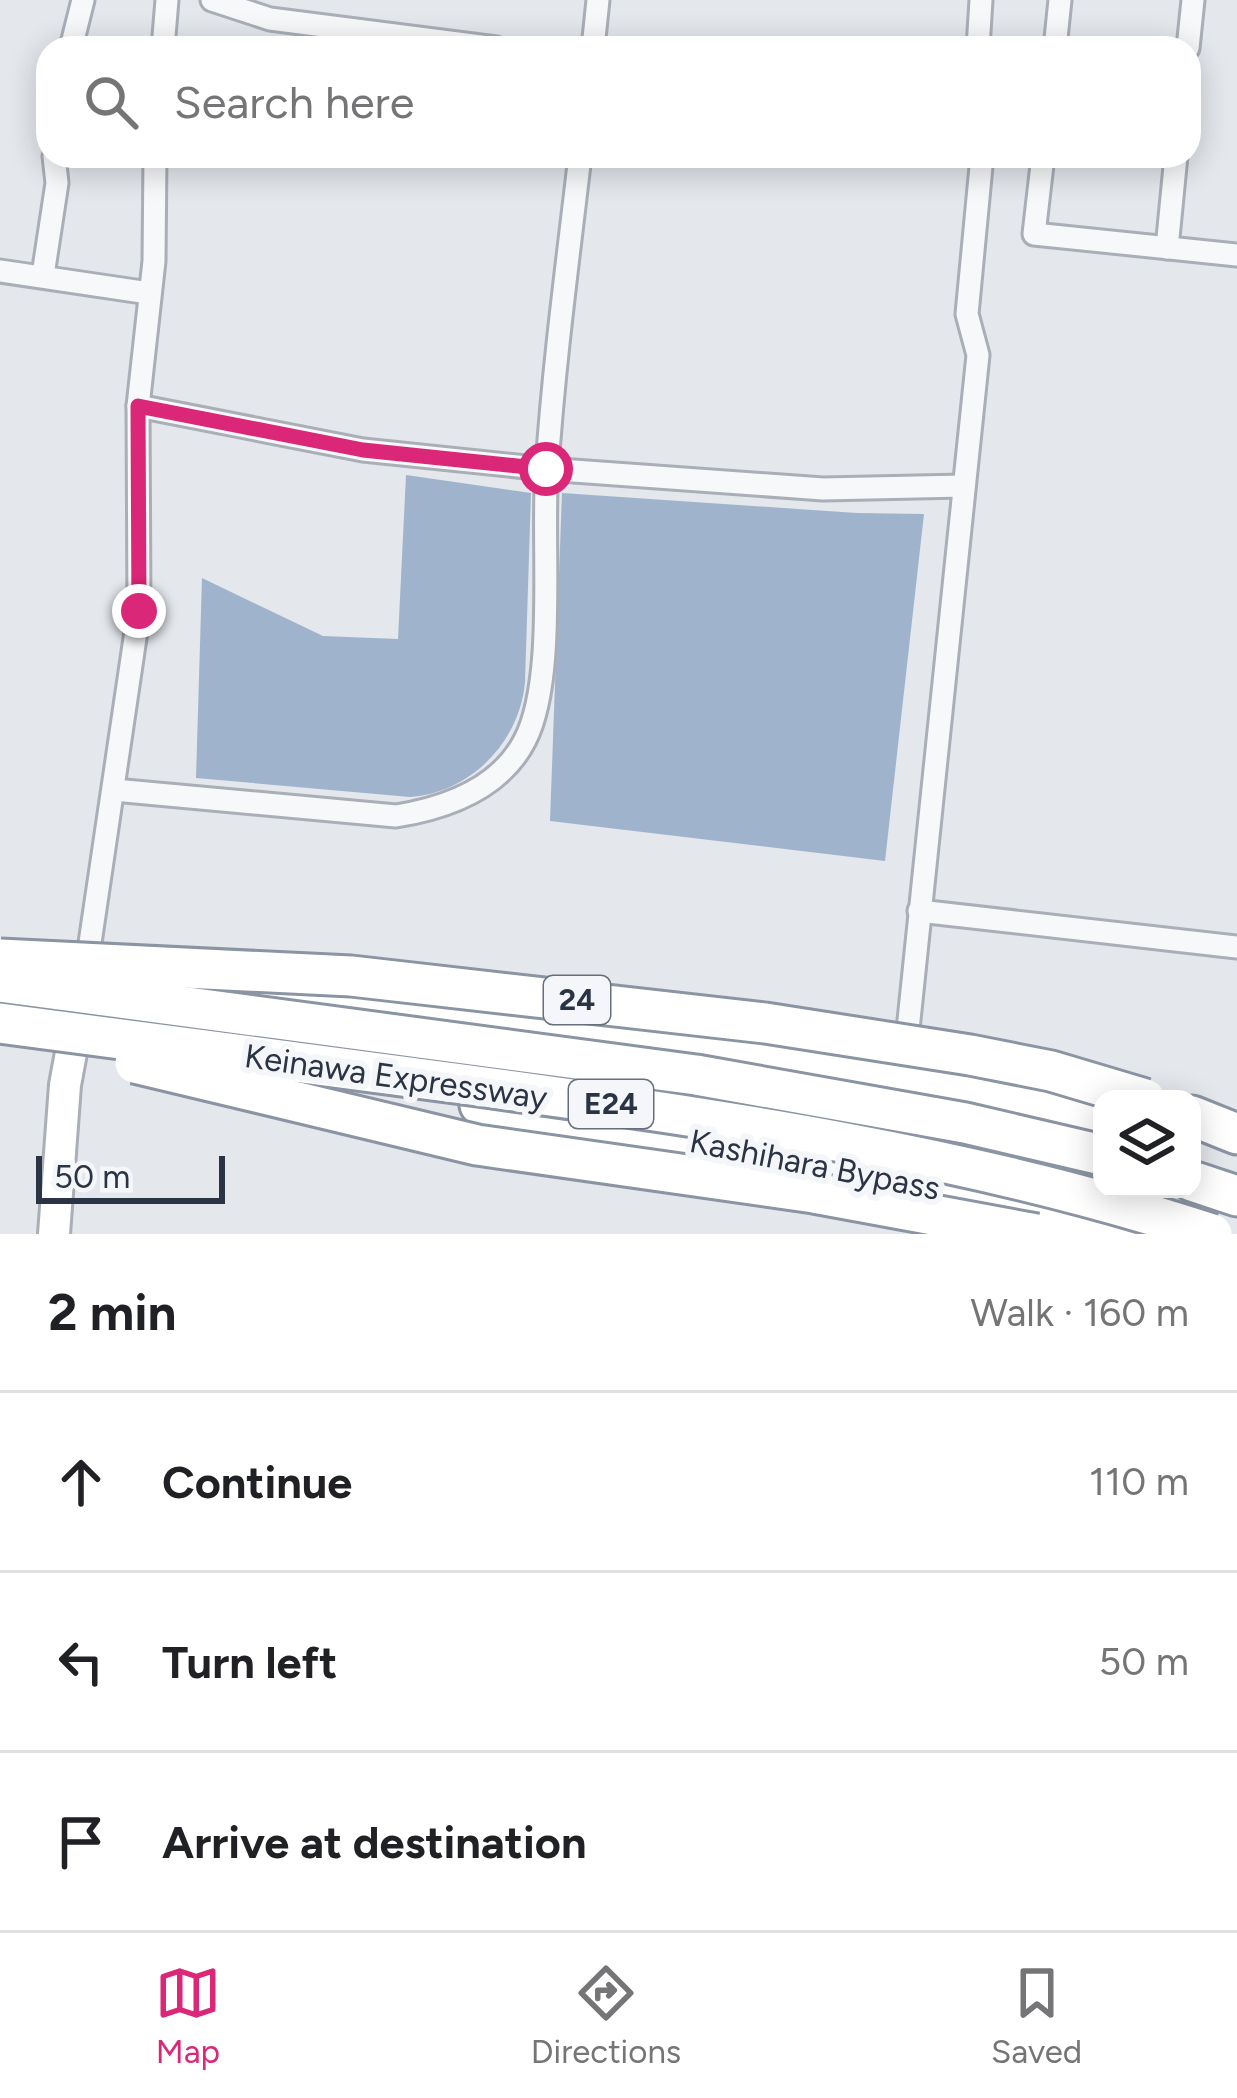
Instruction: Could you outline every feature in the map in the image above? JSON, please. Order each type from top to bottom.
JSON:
[{"type":"highway","name":"24","points":[[0,959],[737,1055],[982,1093],[1093,1118]]},
{"type":"highway","name":"24","points":[[0,959],[351,976],[698,1015],[970,1054],[1115,1090]]},
{"type":"highway","name":"Keinawa Expressway","points":[[0,982],[742,1083],[965,1123],[1093,1152]]},
{"type":"highway","name":"Keinawa Expressway","points":[[0,1023],[607,1103],[829,1140],[961,1164],[1082,1194],[1212,1234]]},
{"type":"highway","name":"Kashihara Bypass","points":[[0,1037],[432,1096],[891,1196],[1050,1211],[1127,1234]]},
{"type":"highway","points":[[0,1037],[106,1056],[478,1145],[835,1197],[1036,1234]]},
{"type":"highway","points":[[1207,1129],[1237,1160]]},
{"type":"highway","points":[[1201,1184],[1237,1196]]},
{"type":"main road","points":[[54,1234],[71,1045],[86,971]]},
{"type":"street","points":[[74,36],[83,0]]},
{"type":"street","points":[[164,36],[167,0]]},
{"type":"street","points":[[212,0],[269,19],[402,36]]},
{"type":"street","points":[[594,36],[598,0]]},
{"type":"street","points":[[979,36],[981,0]]},
{"type":"street","points":[[1056,36],[1060,0]]},
{"type":"street","points":[[1189,36],[1193,0]]},
{"type":"street","points":[[43,275],[55,168]]},
{"type":"street","points":[[86,971],[139,611],[138,406],[154,261],[155,168]]},
{"type":"street","points":[[114,790],[396,816],[440,809],[494,780],[524,743],[541,698],[546,469],[579,168]]},
{"type":"street","points":[[891,1196],[978,355],[967,314],[981,168]]},
{"type":"street","points":[[1042,168],[1034,234],[1237,254]]},
{"type":"street","points":[[1166,248],[1176,168]]},
{"type":"street","points":[[0,271],[148,292]]},
{"type":"street","points":[[138,406],[363,450],[546,469],[823,489],[964,486]]},
{"type":"street","points":[[919,911],[1237,947]]},
{"type":"water","points":[[406,475],[531,493],[525,682],[521,704],[502,744],[488,761],[453,786],[410,797],[196,778],[202,578],[323,636],[398,639]]},
{"type":"water","points":[[562,493],[924,514],[885,861],[550,821]]},
{"type":"route","points":[[139,611],[138,406],[363,450],[546,469]]}]
